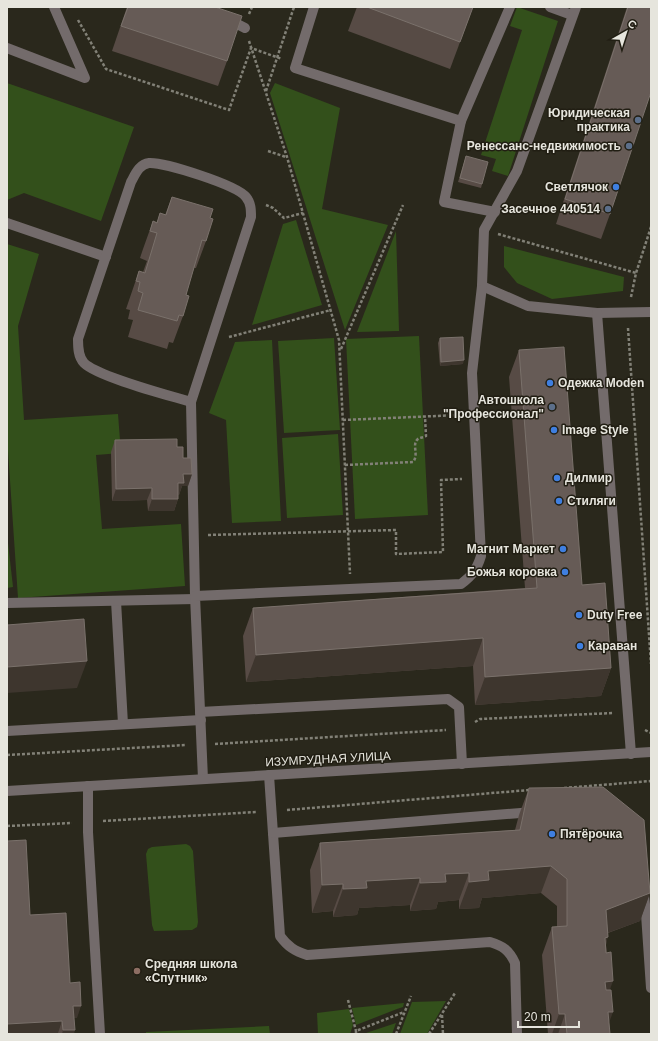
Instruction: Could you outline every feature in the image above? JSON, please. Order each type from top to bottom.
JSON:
[{"type":"street","points":[[7,48],[85,78],[54,7]]},
{"type":"street","points":[[204,7],[245,28]]},
{"type":"street","points":[[314,7],[295,68],[462,121]]},
{"type":"street","points":[[495,212],[444,202],[462,121],[510,7]]},
{"type":"street","points":[[7,603],[116,601],[461,584],[472,576],[478,568],[481,556],[472,373],[482,286],[484,230],[517,171],[574,11],[550,7]]},
{"type":"street","points":[[191,402],[98,372],[83,362],[78,349],[78,339],[131,182],[138,169],[148,163],[167,165],[236,188],[246,197],[250,205],[251,217],[191,402],[195,597],[203,780]]},
{"type":"street","points":[[7,223],[106,257]]},
{"type":"street","points":[[482,286],[528,306],[597,313],[651,312]]},
{"type":"street","points":[[597,313],[631,754]]},
{"type":"street","points":[[116,601],[123,724]]},
{"type":"street","points":[[7,730],[123,724],[200,716],[448,699],[459,707],[462,764]]},
{"type":"street","name":"ИЗУМРУДНАЯ УЛИЦА","points":[[7,790],[203,780],[651,752]]},
{"type":"street","points":[[269,775],[280,936],[286,944],[294,951],[307,955],[490,942],[501,945],[510,952],[515,963],[517,1034]]},
{"type":"street","points":[[88,786],[88,822],[100,1034]]},
{"type":"street","points":[[273,833],[541,812]]},
{"type":"street","points":[[642,884],[649,914],[651,988]]},
{"type":"path","points":[[266,92],[294,7]]},
{"type":"path","points":[[75,14],[106,69],[229,110],[251,48]]},
{"type":"path","points":[[245,28],[287,157],[339,340],[350,589]]},
{"type":"path","points":[[251,48],[296,63]]},
{"type":"path","points":[[268,151],[287,157]]},
{"type":"path","points":[[246,197],[273,208],[284,218],[303,213]]},
{"type":"path","points":[[340,352],[403,205]]},
{"type":"path","points":[[651,227],[636,273],[628,313],[628,339],[651,664]]},
{"type":"path","points":[[484,230],[636,273]]},
{"type":"path","points":[[211,341],[331,310]]},
{"type":"path","points":[[343,420],[474,414]]},
{"type":"path","points":[[345,465],[413,462],[416,456],[416,442],[418,439],[426,436],[425,417]]},
{"type":"path","points":[[194,536],[396,530],[396,554],[443,552],[441,480],[478,479]]},
{"type":"path","points":[[7,755],[460,729],[480,719],[621,713],[628,720]]},
{"type":"path","points":[[556,788],[651,780]]},
{"type":"path","points":[[7,826],[272,812],[532,790]]},
{"type":"path","points":[[429,1034],[454,993]]},
{"type":"path","points":[[396,1034],[411,996]]},
{"type":"path","points":[[348,1000],[356,1033],[404,1012]]},
{"type":"path","points":[[442,1014],[443,1034]]},
{"type":"green space","points":[[517,7],[558,21],[508,176],[492,171],[496,159],[481,155],[522,30],[510,26]]},
{"type":"green space","points":[[7,83],[134,127],[101,221],[24,193],[7,200]]},
{"type":"green space","points":[[275,83],[340,108],[322,209],[388,225],[345,330],[270,93]]},
{"type":"green space","points":[[296,220],[322,305],[252,325],[283,224]]},
{"type":"green space","points":[[396,231],[399,331],[357,332]]},
{"type":"green space","points":[[7,244],[39,254],[18,326],[24,420],[118,414],[121,453],[96,455],[102,529],[181,524],[185,586],[18,598],[7,436]]},
{"type":"green space","points":[[504,246],[624,277],[623,291],[552,299],[517,283],[504,267]]},
{"type":"green space","points":[[419,336],[428,515],[355,519],[346,339]]},
{"type":"green space","points":[[334,338],[340,430],[284,433],[278,341]]},
{"type":"green space","points":[[272,340],[281,521],[232,523],[226,420],[209,413],[235,342]]},
{"type":"green space","points":[[338,434],[343,515],[287,518],[282,438]]},
{"type":"green space","points":[[7,534],[13,587],[7,588]]},
{"type":"green space","points":[[186,844],[190,846],[193,851],[198,922],[197,927],[192,930],[154,931],[152,925],[146,854],[148,849],[152,847]]},
{"type":"green space","points":[[446,1001],[427,1034],[400,1034],[412,1002]]},
{"type":"green space","points":[[404,1003],[403,1007],[356,1025],[352,1008]]},
{"type":"green space","points":[[349,1009],[353,1025],[350,1034],[318,1034],[317,1013]]},
{"type":"green space","points":[[396,1023],[392,1034],[363,1034]]},
{"type":"green space","points":[[269,1026],[270,1034],[146,1034],[146,1032]]},
{"type":"building","points":[[128,7],[215,7],[242,16],[227,61],[121,26]]},
{"type":"building","points":[[367,7],[473,7],[460,42]]},
{"type":"building","points":[[628,7],[651,7],[651,92],[610,214],[565,199]]},
{"type":"building","points":[[466,156],[488,162],[482,184],[460,178]]},
{"type":"building","points":[[172,197],[213,209],[210,218],[213,219],[206,241],[202,240],[186,295],[189,296],[183,316],[179,315],[177,321],[138,310],[143,293],[138,291],[140,282],[136,281],[139,271],[145,273],[157,233],[150,231],[153,221],[157,223],[160,213],[166,215]]},
{"type":"building","points":[[463,337],[464,360],[441,362],[440,338]]},
{"type":"building","points":[[564,347],[582,585],[605,583],[611,668],[485,677],[483,638],[256,655],[253,608],[537,588],[519,350]]},
{"type":"building","points":[[177,439],[177,447],[183,447],[183,458],[191,458],[192,474],[183,474],[184,483],[178,483],[178,499],[152,499],[152,488],[116,489],[115,440]]},
{"type":"building","points":[[84,619],[87,661],[7,667],[7,625]]},
{"type":"building","points":[[603,787],[644,820],[650,893],[606,910],[608,937],[605,938],[606,953],[611,952],[613,981],[605,982],[606,990],[611,990],[613,1012],[608,1012],[610,1034],[567,1034],[565,1014],[559,1014],[552,927],[567,926],[567,879],[551,866],[488,871],[489,880],[469,882],[469,873],[445,874],[446,882],[420,883],[420,878],[366,881],[367,888],[343,889],[343,884],[322,885],[320,843],[520,830],[529,788]]},
{"type":"building","points":[[26,840],[30,915],[66,913],[70,983],[80,982],[81,1006],[73,1006],[75,1030],[63,1030],[62,1021],[7,1024],[7,841]]},
{"type":"place","name":"Юридическая практика","points":[[638,120]]},
{"type":"place","name":"Ренессанс-недвижимость","points":[[629,146]]},
{"type":"place","name":"Светлячок","points":[[616,187]]},
{"type":"place","name":"Засечное 440514","points":[[608,209]]},
{"type":"place","name":"Одежка Moden","points":[[550,383]]},
{"type":"place","name":"Автошкола \"Профессионал\"","points":[[552,407]]},
{"type":"place","name":"Image Style","points":[[554,430]]},
{"type":"place","name":"Дилмир","points":[[557,478]]},
{"type":"place","name":"Стиляги","points":[[559,501]]},
{"type":"place","name":"Магнит Маркет","points":[[563,549]]},
{"type":"place","name":"Божья коровка","points":[[565,572]]},
{"type":"place","name":"Duty Free","points":[[579,615]]},
{"type":"place","name":"Караван","points":[[580,646]]},
{"type":"place","name":"Пятёрочка","points":[[552,834]]},
{"type":"place","name":"Средняя школа «Спутник»","points":[[137,971]]}]
